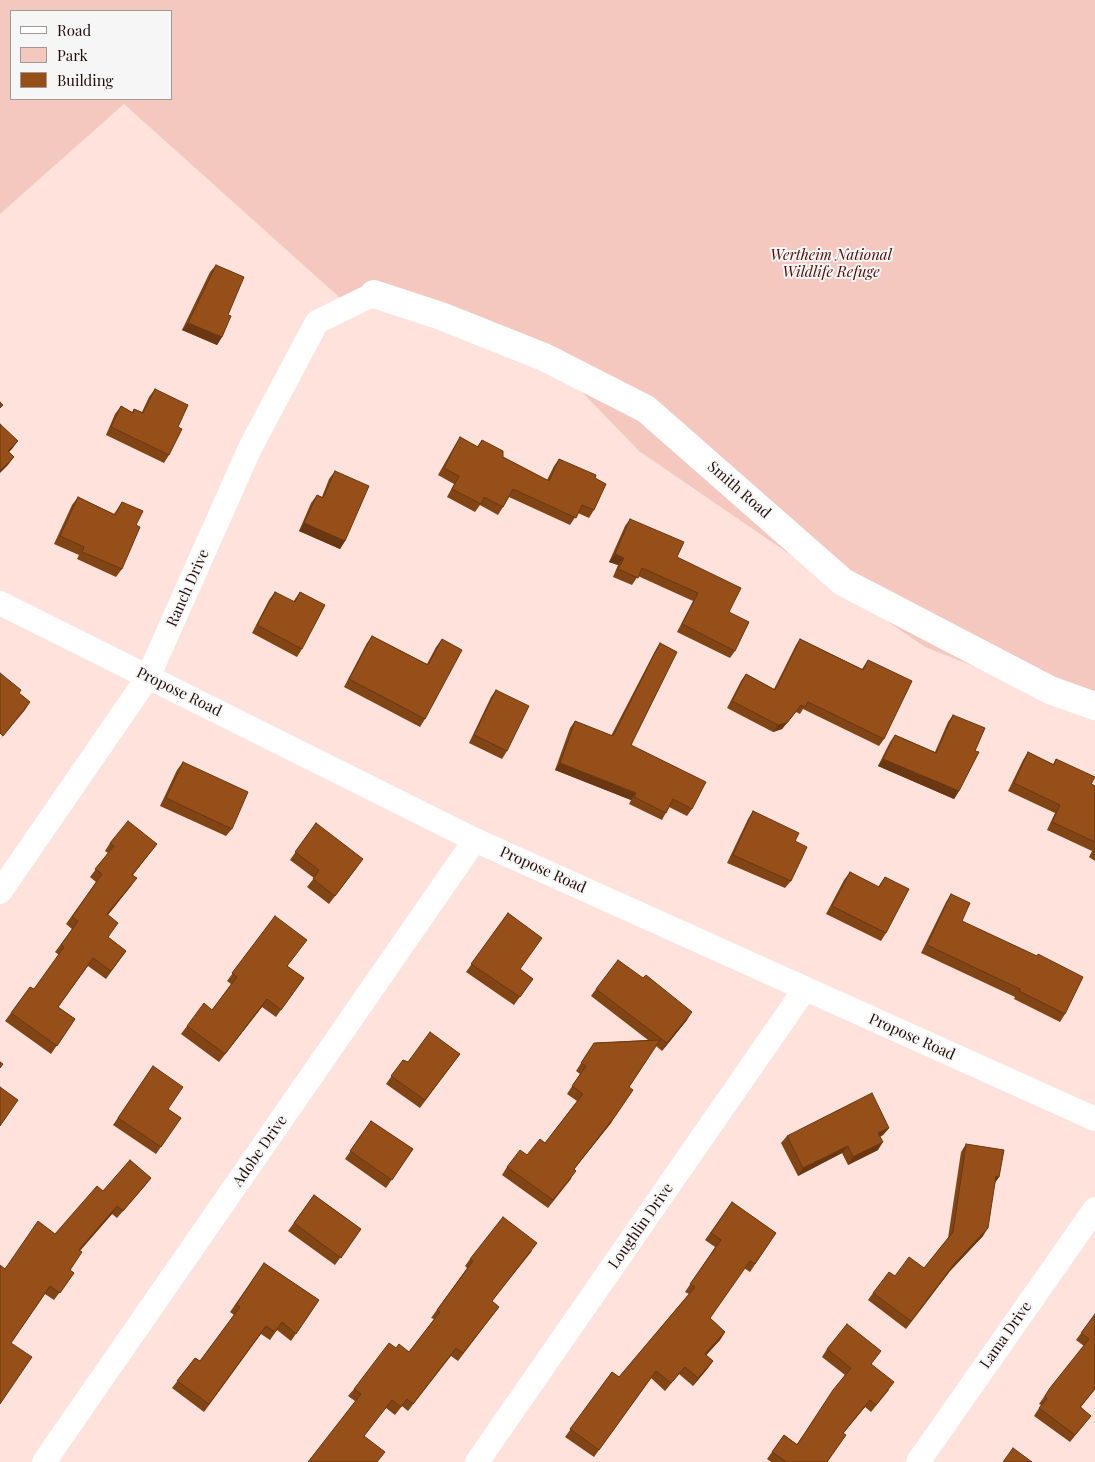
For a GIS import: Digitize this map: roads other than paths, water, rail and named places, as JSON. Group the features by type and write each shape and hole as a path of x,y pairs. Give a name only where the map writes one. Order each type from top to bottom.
{"street":[{"name":"Ranch Drive","path":"0,892 148,677 250,448 317,322 374,294"},
{"name":"Smith Road","path":"374,294 441,316 544,357 646,409 843,582 1050,690 1095,706"},
{"name":"Propose Road","path":"0,603 475,840 664,923 805,989 1095,1118"},
{"name":"Adobe Drive","path":"44,1462 475,840"},
{"name":"Loughlin Drive","path":"477,1462 805,989"},
{"name":"Lama Drive","path":"918,1462 1095,1209"}],"park label":[{"name":"Wertheim National Wildlife Refuge","path":"831,264"}]}
